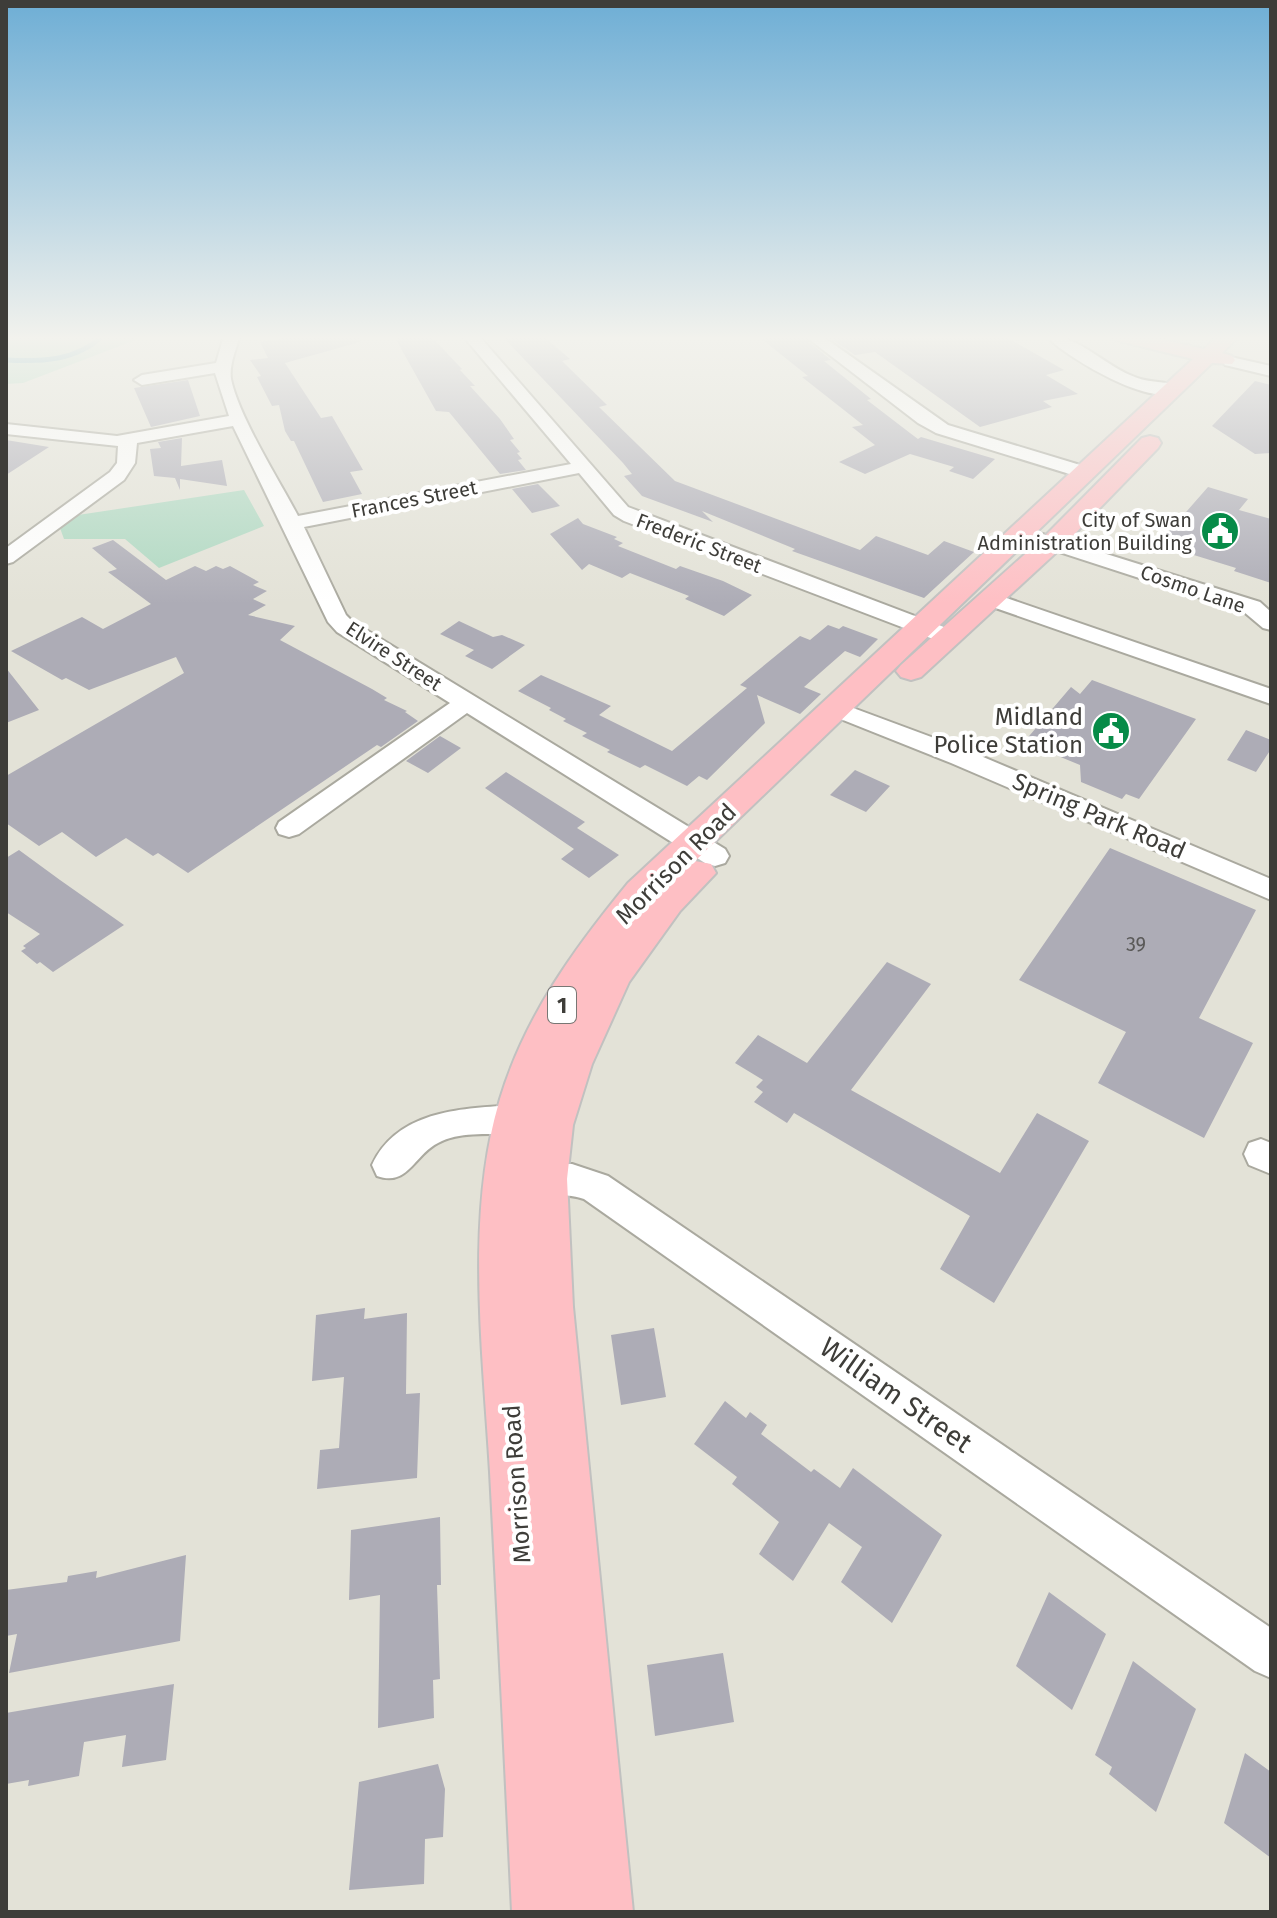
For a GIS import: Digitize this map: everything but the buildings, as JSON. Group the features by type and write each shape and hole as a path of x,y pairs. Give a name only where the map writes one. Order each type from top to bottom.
{"main road":[{"name":"Morrison Road","path":"935,632 992,599 1083,472 1133,426"},
{"name":"Morrison Road","path":"600,1912 549,1307 518,1119 536,1053 584,963 641,892 704,849 1156,426"},
{"name":"Morrison Road","path":"545,1912 506,1310 526,1181 552,1125 571,1064 613,975 704,849"}],"street":[{"path":"6,429 95,441 128,440 208,426"},
{"name":"Elvire Street","path":"242,426 336,617 345,627 704,849"},
{"name":"Frederic Street","path":"548,426 621,511 631,517 935,632"},
{"path":"936,426 1083,472"},
{"path":"6,558 117,476 126,463 128,440"},
{"name":"Frances Street","path":"292,523 583,467"},
{"name":"Cosmo Lane","path":"1036,538 1252,607 1271,623"},
{"path":"992,599 1271,697"},
{"path":"289,828 467,702"},
{"name":"Spring Park Road","path":"849,713 1271,890"},
{"path":"389,1165 424,1133 452,1123 518,1119"},
{"name":"William Street","path":"526,1181 572,1179 596,1187 1271,1655"}],"green space":[{"path":"244,490 264,526 159,568 125,539 64,539 60,528 78,515"}],"place":[{"name":"City of Swan Administration Building","path":"1220,531"},
{"name":"Midland Police Station","path":"1111,731"}]}
